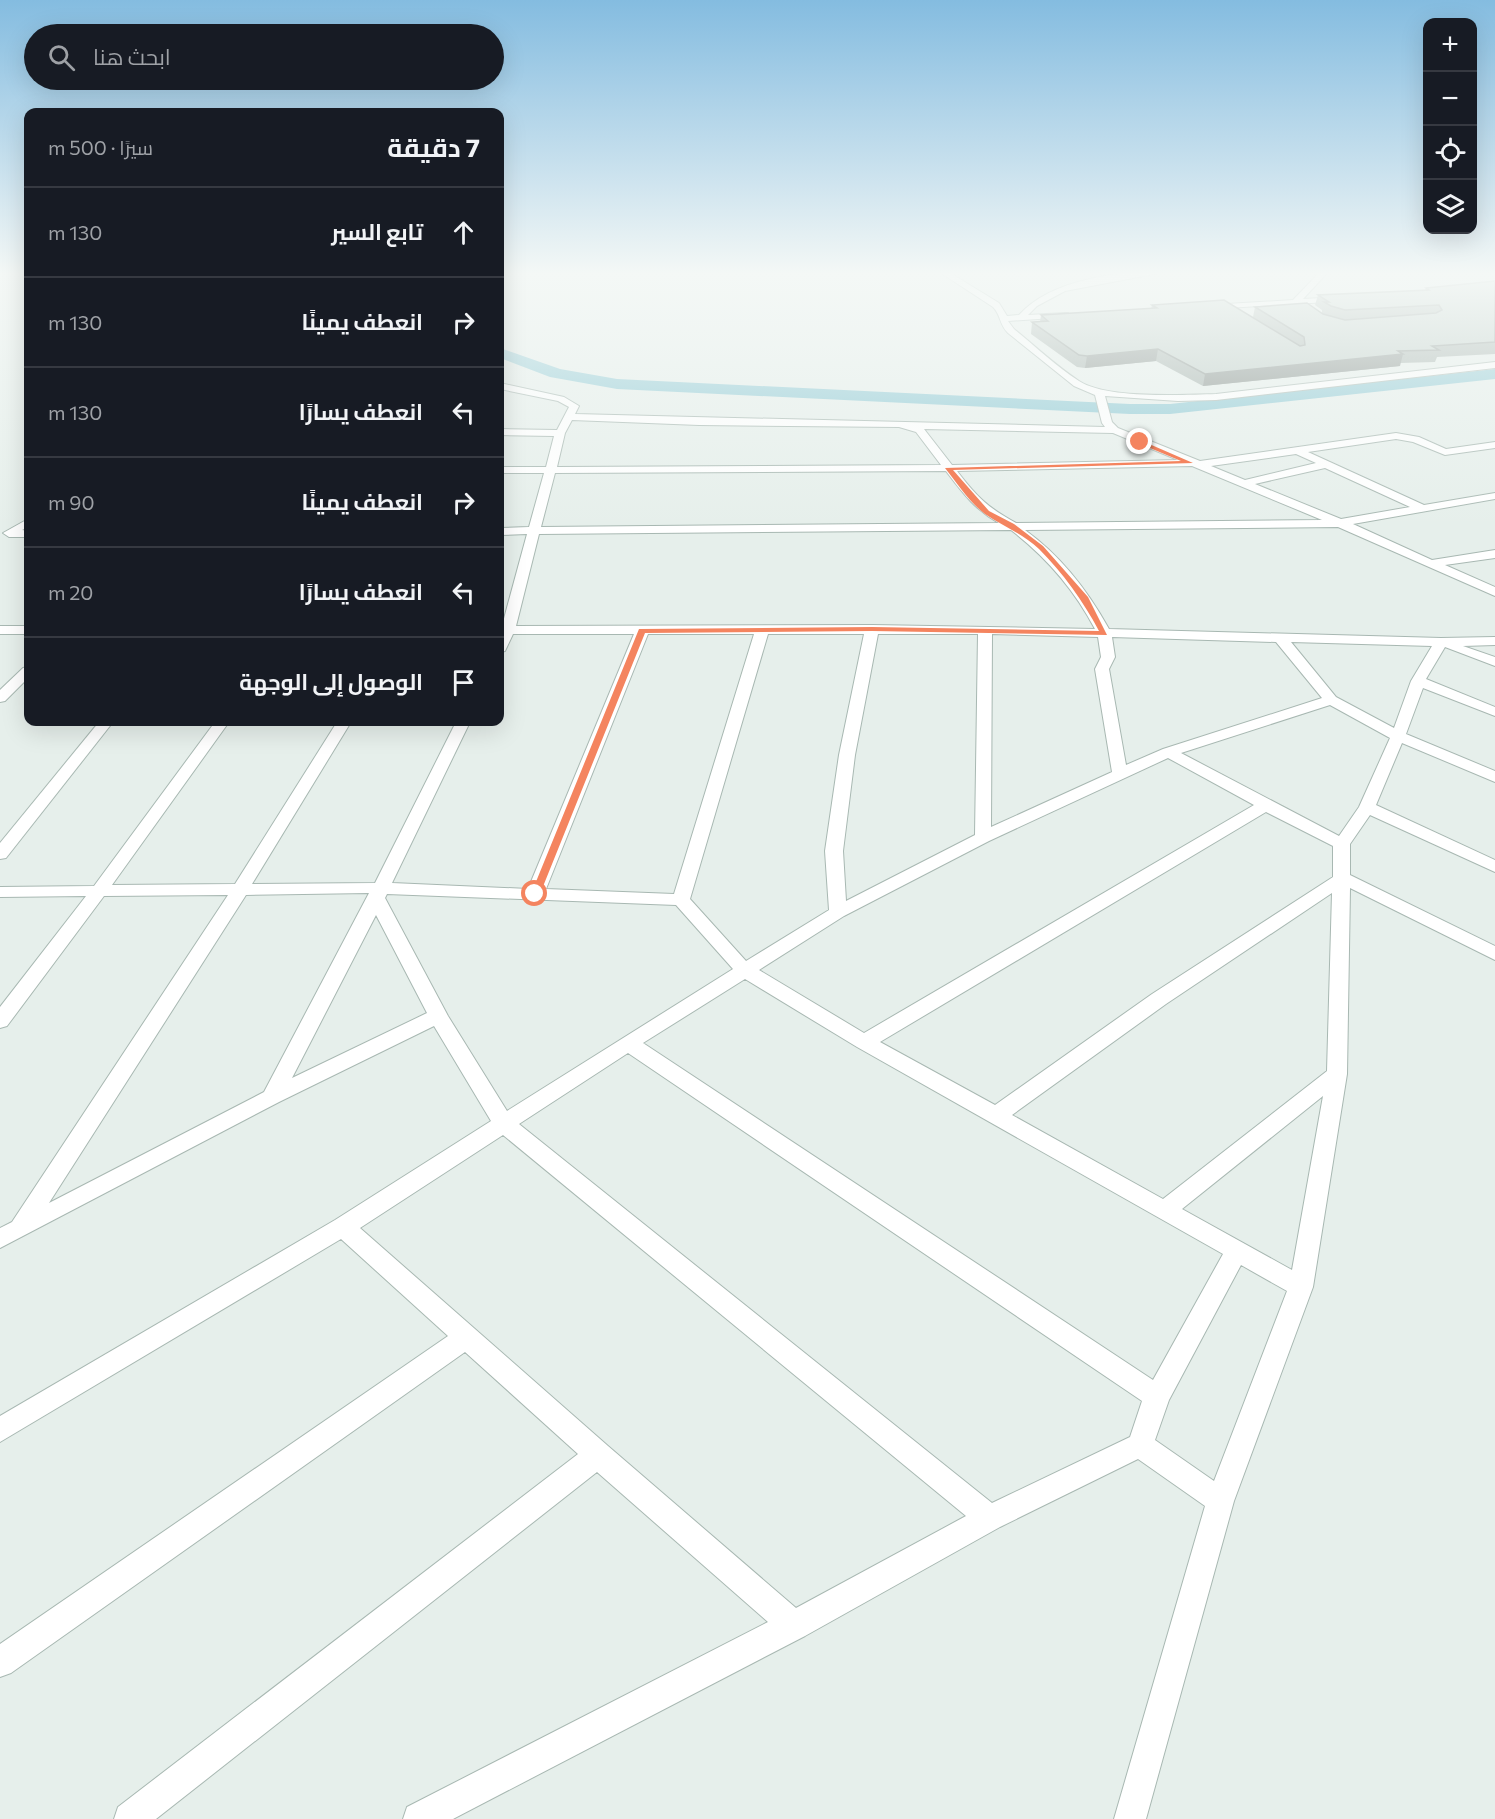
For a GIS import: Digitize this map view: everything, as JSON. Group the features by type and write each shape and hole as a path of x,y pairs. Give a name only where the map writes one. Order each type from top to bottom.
{"street":[{"path":"1042,356 1070,378 1100,394 1158,397 1216,397 1495,365"},
{"path":"504,387 574,406 560,433 504,630 985,630 1441,642 1495,641"},
{"path":"1100,394 1104,417 1114,430 1340,523 1495,592"},
{"path":"568,417 911,426 982,425 1036,430 1114,430"},
{"path":"911,426 920,430 973,499 987,512 1012,525 1041,548 1086,599 1104,633 1108,657 1102,669 1120,773"},
{"path":"504,432 560,433"},
{"path":"504,470 948,468 1193,464 1396,436 1415,439 1445,452 1495,445"},
{"path":"1298,451 1420,508"},
{"path":"1241,484 1328,464"},
{"path":"504,531 1340,523 1495,496"},
{"path":"5,535 24,524"},
{"path":"5,535 24,534"},
{"path":"1434,563 1495,554"},
{"path":"838,912 834,851 847,755 872,629"},
{"path":"0,630 24,630"},
{"path":"681,900 762,630"},
{"path":"982,837 985,630"},
{"path":"535,894 642,631"},
{"path":"1280,638 1331,700 1398,736 1495,777"},
{"path":"1441,642 1495,662"},
{"path":"1130,1819 1220,1501 1301,1287 1337,1074 1342,844 1367,807 1398,736 1418,681 1441,642"},
{"path":"0,698 24,675"},
{"path":"1418,681 1495,712"},
{"path":"0,1430 344,1227 743,969 838,912 982,837 1168,752 1331,700"},
{"path":"0,854 103,726"},
{"path":"0,1021 100,890 219,726"},
{"path":"20,1229 241,888 342,726"},
{"path":"272,1097 378,893 461,726"},
{"path":"1168,752 1342,844"},
{"path":"864,1042 1266,805"},
{"path":"1367,807 1495,867"},
{"path":"1343,878 1495,954"},
{"path":"995,1116 1159,999 1343,878"},
{"path":"0,892 241,888 378,893 535,894 681,900 743,969 864,1042 1301,1287"},
{"path":"378,893 438,1016 504,1124 990,1518"},
{"path":"0,1239 272,1097 438,1016"},
{"path":"628,1043 1157,1397"},
{"path":"1163,1211 1337,1074"},
{"path":"344,1227 598,1455 794,1625"},
{"path":"419,1819 794,1625 990,1518 1140,1445 1157,1397 1236,1252"},
{"path":"0,1662 466,1337"},
{"path":"1140,1445 1220,1501"},
{"path":"130,1819 598,1455"}],"building":[{"path":"1171,356 1384,356 1205,374"}],"waterway":[{"path":"508,356 556,373 617,384 1130,409 1170,409 1495,374"}],"route":[{"path":"535,894 642,631 872,629 1104,633 1086,599 1041,548 1012,525 987,512 973,499 948,468 1190,463 1140,442"}]}
